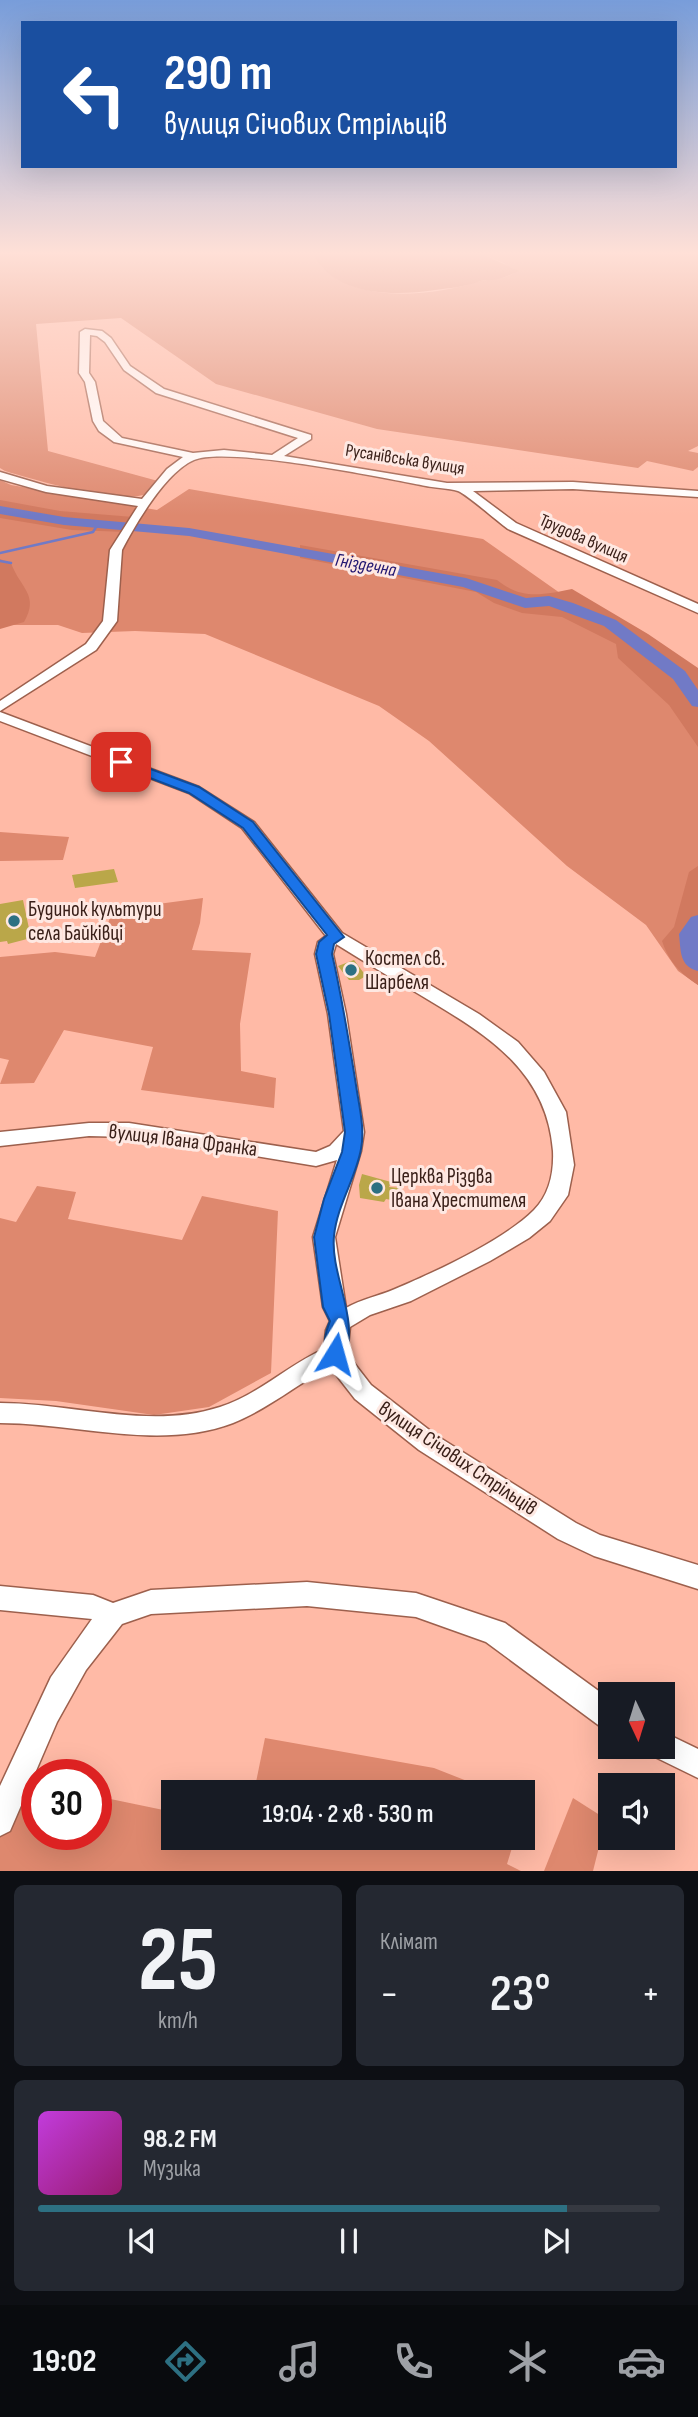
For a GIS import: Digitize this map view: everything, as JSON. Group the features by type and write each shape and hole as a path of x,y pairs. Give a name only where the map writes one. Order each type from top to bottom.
{"street":[{"name":"Русанівська вулиця","path":"85,341 84,373 90,382 98,421 103,429 118,440 192,456 208,453 274,458 466,487 566,485 698,494"},
{"name":"Русанівська вулиця","path":"109,341 127,368 160,391 307,437 274,458"},
{"path":"0,707 91,646 110,621 116,550 136,520 143,503 150,499 167,474 192,456"},
{"path":"0,475 46,489 143,503"},
{"name":"Трудова вулиця","path":"466,487 466,491 493,514 512,526 698,609"},
{"path":"0,716 194,790 248,825 336,937 472,1018 511,1046 548,1093 562,1138 564,1165 557,1195 542,1215 521,1233 403,1295 362,1309 341,1321 337,1330 335,1354 310,1364 253,1403 222,1417 153,1426 0,1413"},
{"path":"336,937 327,942 324,954 337,1014 354,1132 351,1152 324,1237 334,1307 341,1321"},
{"name":"вулиця Івана Франка","path":"0,1139 25,1139 106,1129 170,1136 316,1159 328,1158 343,1149 354,1132"},
{"name":"вулиця Січових Стрільців","path":"335,1354 363,1392 428,1443 567,1531 594,1545 698,1577"},
{"path":"0,1821 37,1736 67,1677 96,1633 113,1615 151,1602 307,1594 416,1605 495,1632 598,1707"},
{"path":"0,1598 93,1607 113,1615"},
{"path":"676,1753 698,1765"}],"shaded area":[{"path":"0,341 38,341 48,451 158,481 148,494 116,496 76,490 0,468"},
{"path":"155,341 698,341 698,446 688,451 698,453 698,467 693,471 647,461 638,468 377,429 216,384"},
{"path":"0,480 11,485 157,510 189,489 483,539 698,690 698,985 678,971 646,925 567,866 429,741 379,706 205,634 135,631 82,633 58,625 4,625 0,622"},
{"path":"0,500 60,511 133,517 127,532 72,530 0,518"},
{"path":"300,545 497,580 515,591 524,593 542,594 572,589 648,634 698,668 698,747 669,705 618,658 616,644 562,617 522,613 494,603 476,592 300,558"},
{"path":"0,559 11,563 27,592 30,605 24,622 0,629"},
{"path":"0,832 69,837 63,860 0,861"},
{"path":"698,866 698,985 676,966 662,941 674,927 689,872"},
{"path":"203,898 200,923 192,950 251,953 240,1024 241,1071 276,1078 274,1108 141,1090 153,1047 64,1030 34,1083 0,1084 9,1060 0,1058 0,957 55,952 95,957 113,910"},
{"path":"37,1186 76,1192 68,1219 182,1240 202,1196 278,1211 271,1373 209,1407 154,1415 56,1401 0,1398 0,1218 16,1222"},
{"path":"265,1738 434,1768 464,1780 256,1780"},
{"path":"21,1788 21,1850 112,1850 112,1799 161,1810 161,1850 511,1850 507,1864 521,1871 0,1871 0,1798"},
{"path":"573,1798 598,1814 598,1850 593,1871 544,1871"}],"building":[{"path":"114,869 118,882 75,888 72,875"},
{"name":"Будинок культури села Байківці","path":"23,900 31,938 8,944 7,941 0,942 0,904"},
{"name":"Костел св. Шарбеля","path":"354,960 366,976 359,980 349,980 338,966"},
{"name":"Церква Різдва Івана Хрестителя","path":"362,1174 391,1182 389,1187 400,1188 397,1201 360,1198"}],"waterway":[{"name":"Гніздечна","path":"0,510 64,521 189,532 466,583 525,603 549,601 610,623 679,675 698,702"},
{"path":"0,553 93,532 98,524"},
{"path":"0,561 11,563"},
{"name":"Гніздечна","path":"698,921 689,934 693,961 698,964"}],"place":[{"name":"Будинок культури села Байківці","path":"14,921"},
{"name":"Костел св. Шарбеля","path":"351,970"},
{"name":"Церква Різдва Івана Хрестителя","path":"377,1188"}],"route":[{"path":"121,762 194,790 248,825 336,937 327,942 324,954 337,1014 354,1132 351,1152 324,1237 334,1307 341,1321 337,1330 335,1354"}]}
